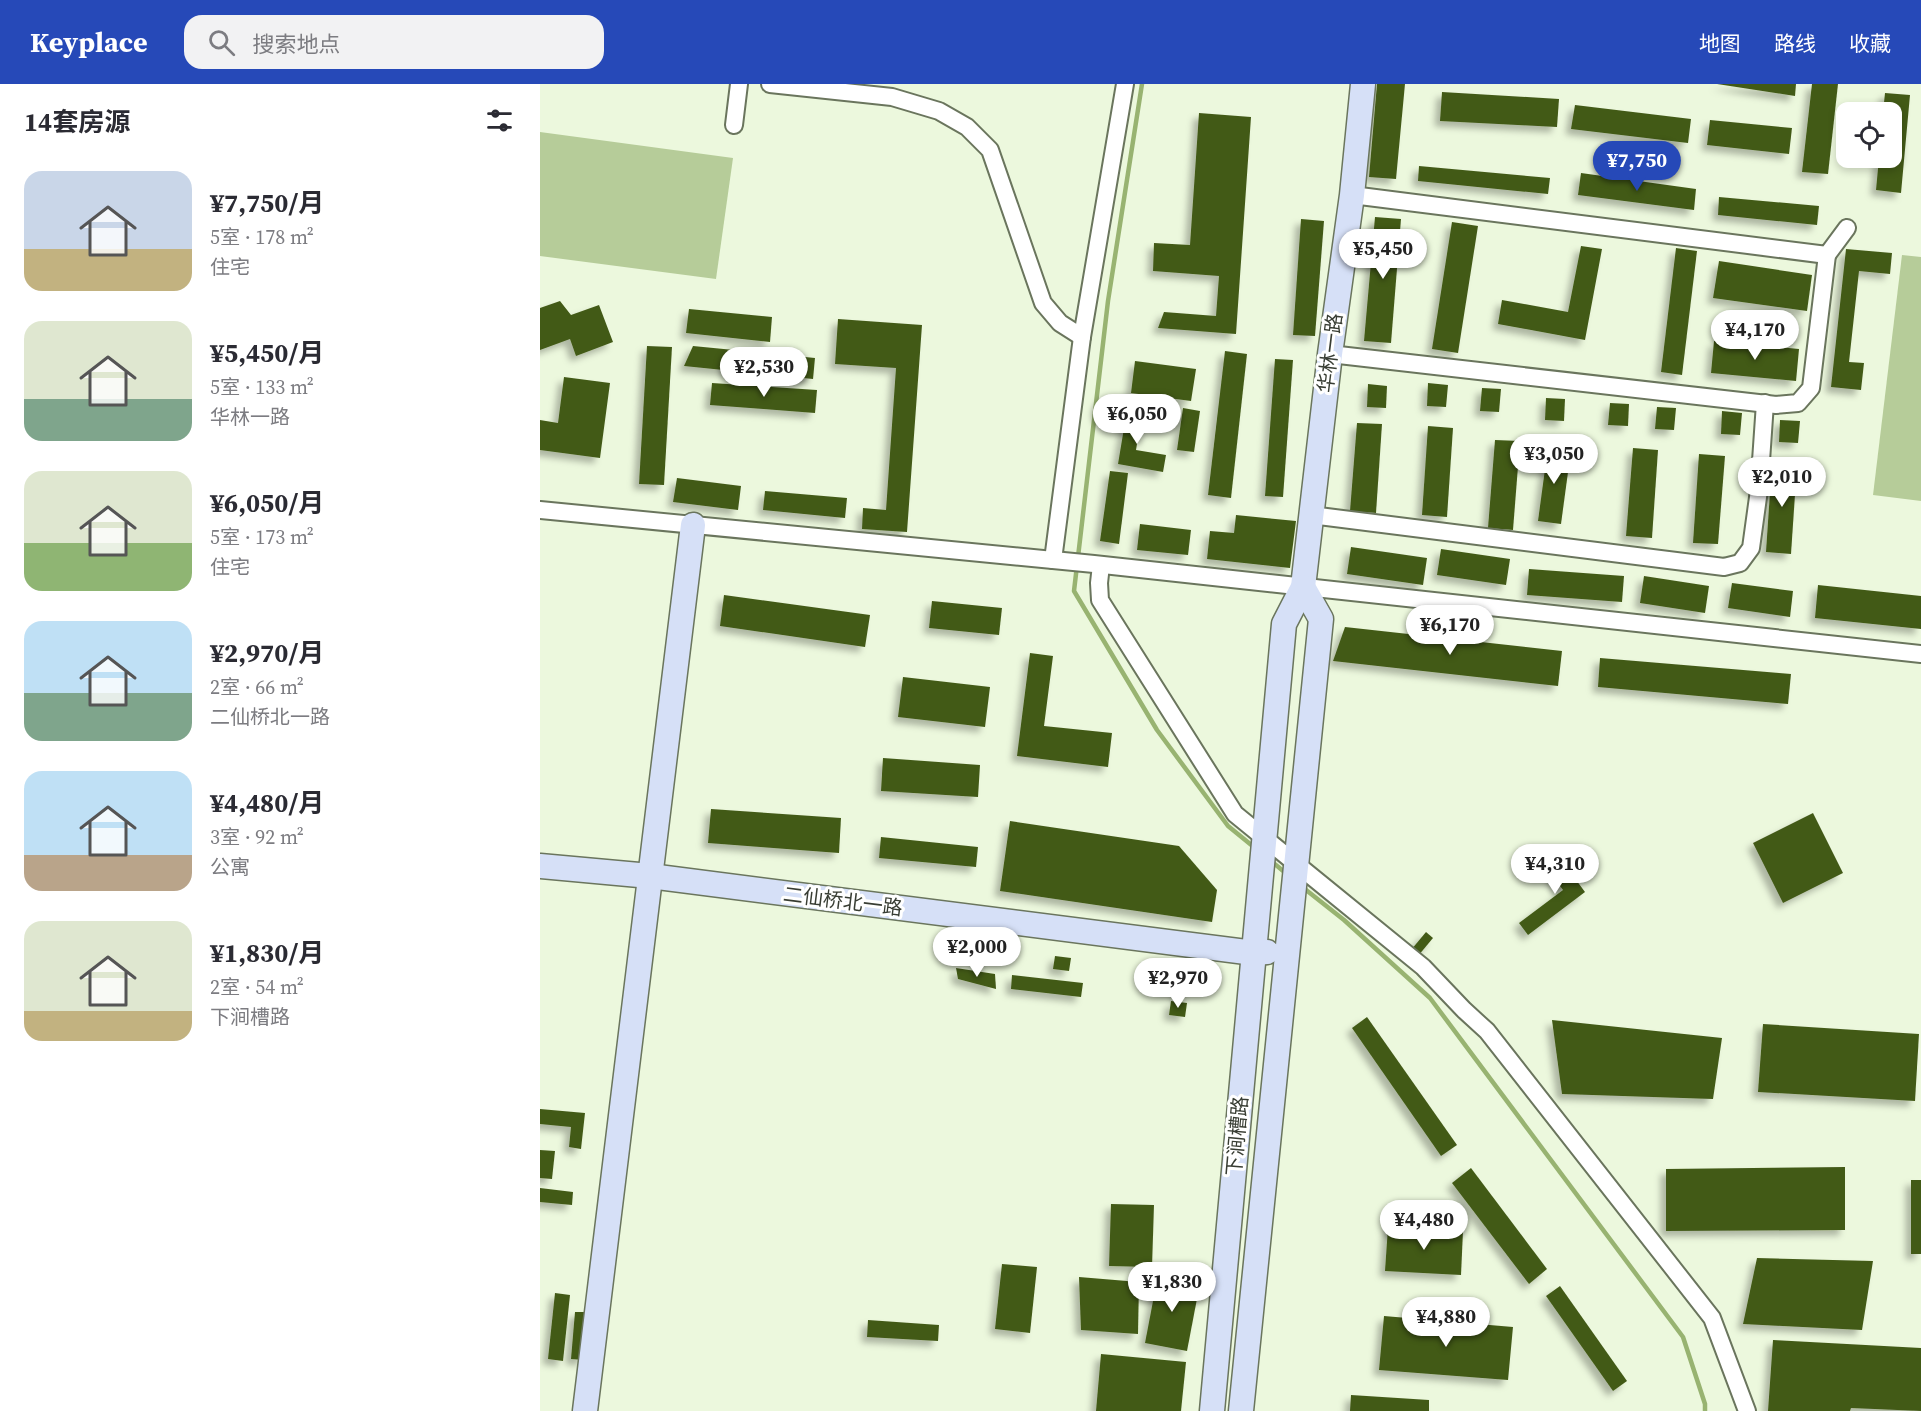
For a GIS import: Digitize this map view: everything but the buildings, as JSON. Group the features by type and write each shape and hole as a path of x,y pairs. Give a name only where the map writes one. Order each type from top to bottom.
{"street":[{"path":"734,125 739,84"},
{"path":"770,84 892,97 939,111 967,127 990,150 1043,303 1060,323 1082,337"},
{"path":"1057,561 1082,337 1125,84"},
{"name":"华林一路","path":"1303,587 1330,354 1352,195 1363,84"},
{"path":"1352,195 1827,255"},
{"path":"1330,354 1765,403 1798,403 1811,388 1827,255 1847,228"},
{"path":"1311,515 1724,567 1740,563 1751,548 1759,490 1765,403"},
{"path":"540,510 1098,564 1921,654"},
{"path":"585,1411 693,525"},
{"path":"1098,564 1100,600 1235,814 1263,849 1295,875 1423,967 1487,1031 1712,1318 1747,1411"},
{"name":"下涧槽路","path":"1212,1411 1284,624 1303,587"},
{"name":"下涧槽路","path":"1241,1411 1321,619 1303,587"},
{"name":"二仙桥北一路","path":"540,866 650,876 1254,953 1288,950"}],"green space":[{"path":"540,132 733,158 716,279 540,256"},
{"path":"1902,255 1921,257 1921,501 1873,495"}],"waterway":[{"path":"1142,84 1108,301 1074,591 1157,730 1228,826 1255,848"},
{"path":"1271,861 1288,875"},
{"path":"1301,886 1344,920 1430,998 1683,1337 1705,1404 1705,1411"}]}
